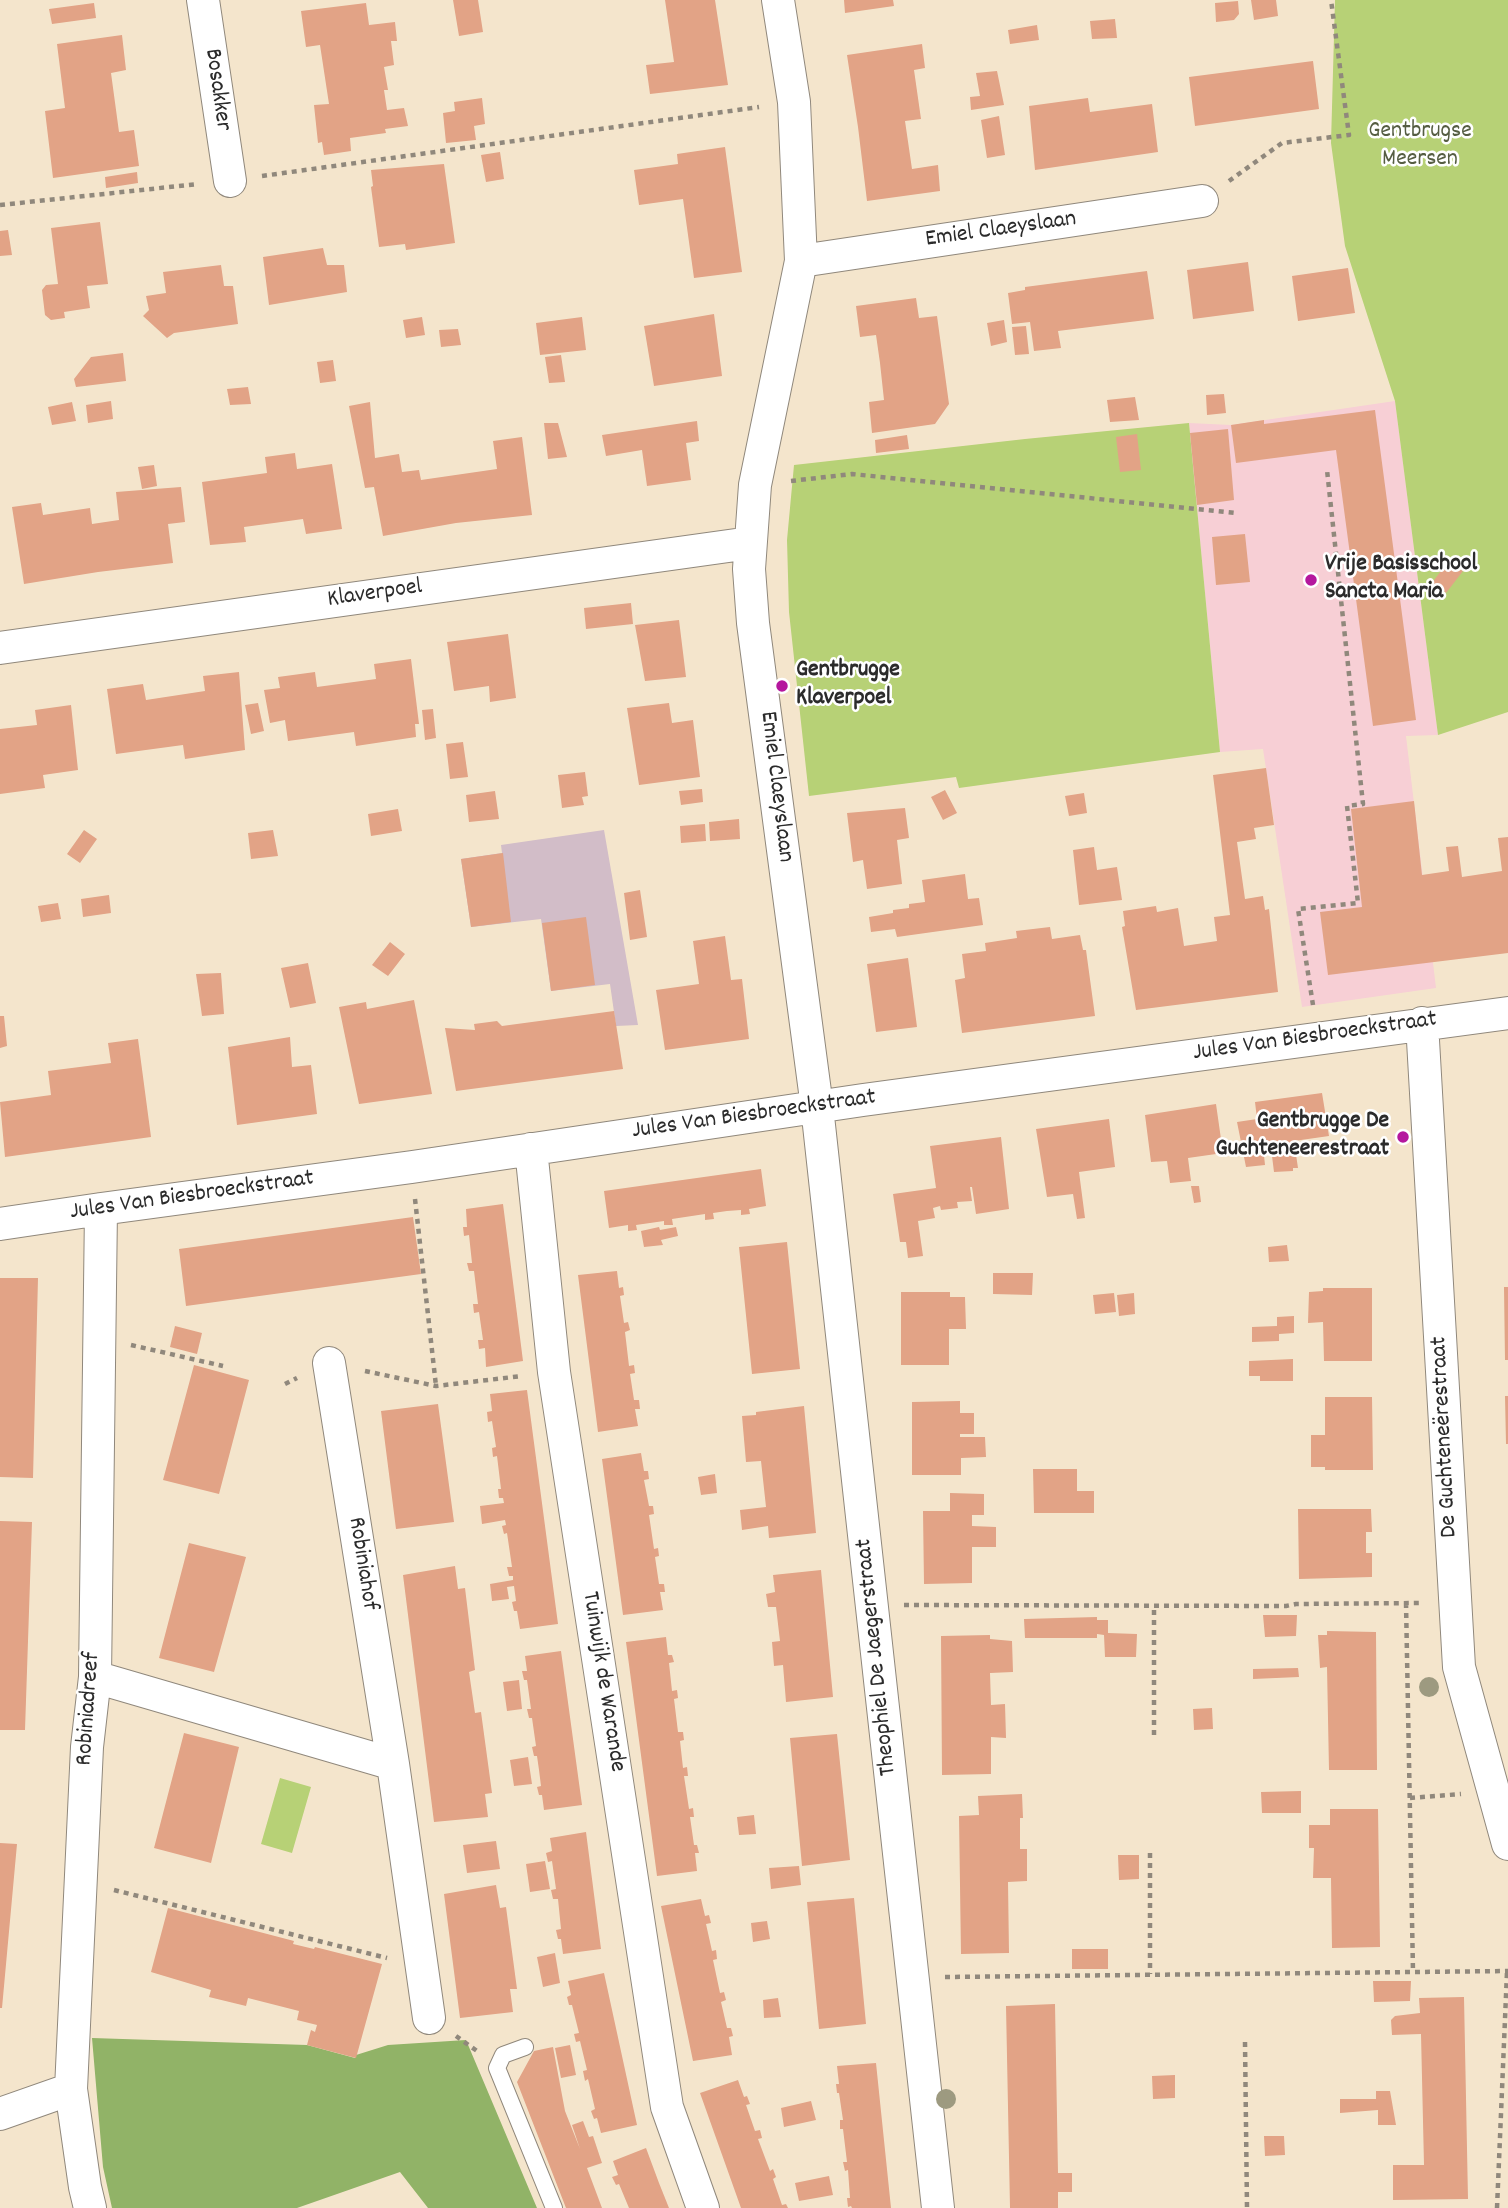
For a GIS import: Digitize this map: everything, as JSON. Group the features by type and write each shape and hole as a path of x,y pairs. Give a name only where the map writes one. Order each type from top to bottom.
{"street":[{"name":"Bosakker","path":"203,0 230,181"},
{"name":"Emiel Claeyslaan","path":"778,0 794,102 801,261 755,485 750,569 753,623 817,1107"},
{"name":"Emiel Claeyslaan","path":"801,261 1202,201"},
{"name":"Klaverpoel","path":"0,648 750,542"},
{"name":"Jules Van Biesbroeckstraat","path":"0,1224 1316,1037 1508,1013"},
{"name":"De Guchteneërestraat","path":"1422,1023 1459,1667 1508,1844"},
{"name":"Theophiel De Jaegerstraat","path":"817,1107 938,2208"},
{"name":"Tuinwijk de Warande","path":"531,1149 554,1372 667,2108 703,2208"},
{"name":"Robiniadreef","path":"90,2208 71,2089 87,1747 95,1677 101,1209"},
{"name":"Robiniahof","path":"329,1363 393,1764 429,2018"},
{"path":"95,1677 393,1764"},
{"path":"0,2114 71,2089"}],"lane":[{"path":"525,2047 503,2054 497,2068 554,2208"}],"path":[{"path":"1202,201 1282,144 1349,135 1331,0"},
{"path":"0,205 230,181 794,102"},
{"path":"1316,1037 1298,909 1358,904 1347,806 1363,804 1327,470"},
{"path":"755,485 852,474 1236,513"},
{"path":"412,1167 436,1386"},
{"path":"99,1338 223,1366"},
{"path":"285,1384 329,1363 436,1386 554,1372"},
{"path":"872,1605 1286,1606 1455,1602"},
{"path":"1406,1603 1413,1972"},
{"path":"1154,1606 1154,1735"},
{"path":"1150,1853 1150,1974"},
{"path":"80,1882 384,1958 420,1954"},
{"path":"913,1977 1507,1972 1497,2208"},
{"path":"429,2018 498,2066"},
{"path":"1245,2042 1247,2208"}],"shaded area":[{"name":"Vrije Basisschool Sancta Maria","path":"1395,401 1438,735 1406,736 1436,988 1302,1007 1263,749 1220,752 1189,423 1231,425"},
{"path":"604,830 638,1025 616,1026 610,984 551,991 541,919 471,927 461,859 502,853 501,845"}],"green space":[{"name":"Gentbrugse Meersen","path":"1335,0 1508,0 1508,712 1438,735 1395,401 1345,246 1331,143"},
{"path":"1189,423 1220,752 959,788 956,777 809,796 789,612 787,540 794,465"},
{"path":"280,1778 311,1787 292,1853 261,1844"},
{"path":"92,2038 307,2045 355,2058 356,2055 388,2045 466,2040 537,2208 428,2208 400,2172 297,2208 112,2208 103,2167"}],"building":[{"path":"453,0 478,0 483,32 459,36"},
{"path":"665,0 715,0 728,85 650,94 646,65 674,62"},
{"path":"844,0 893,0 894,6 845,13"},
{"path":"1251,0 1276,0 1278,16 1254,20"},
{"path":"1238,1 1239,14 1234,20 1216,22 1215,3"},
{"path":"94,3 96,18 52,24 49,9"},
{"path":"366,3 369,25 395,22 397,41 391,41 394,65 384,67 388,90 384,90 387,110 404,108 408,126 385,129 386,133 350,138 351,151 324,155 322,142 318,143 314,105 329,104 320,45 306,47 301,11"},
{"path":"1115,19 1117,38 1092,39 1090,21"},
{"path":"1037,25 1039,40 1010,44 1008,30"},
{"path":"122,35 126,70 111,73 119,132 134,130 139,166 53,178 45,111 65,108 57,44"},
{"path":"922,44 925,68 914,70 921,119 905,121 912,169 938,165 940,191 867,201 847,55"},
{"path":"1313,61 1319,109 1195,126 1189,77"},
{"path":"997,71 1004,105 971,110 970,97 980,96 976,73"},
{"path":"482,98 485,124 474,126 476,140 446,143 443,113 455,111 454,102"},
{"path":"1088,98 1090,112 1152,104 1158,152 1035,170 1029,106"},
{"path":"999,116 1005,155 987,158 981,120"},
{"path":"725,147 742,272 694,278 683,199 639,205 634,170 678,164 677,154"},
{"path":"500,152 504,179 486,182 481,155"},
{"path":"444,164 455,243 406,250 405,244 379,247 371,170"},
{"path":"137,172 138,183 106,188 105,177"},
{"path":"100,222 108,284 87,286 90,308 64,312 65,318 51,320 45,315 42,290 46,285 58,284 51,228"},
{"path":"8,230 12,255 0,256 0,231"},
{"path":"323,248 327,265 344,265 347,292 269,305 263,257"},
{"path":"1248,262 1254,311 1193,319 1187,270"},
{"path":"221,265 224,286 233,286 238,324 174,333 167,338 143,316 149,310 146,296 166,293 163,272"},
{"path":"1348,268 1355,313 1298,321 1292,276"},
{"path":"1147,271 1154,319 1058,331 1061,348 1034,351 1030,322 1012,324 1008,293 1025,290 1025,287"},
{"path":"916,298 919,318 937,316 949,404 935,424 872,433 869,402 884,400 880,363 876,335 860,337 856,306"},
{"path":"714,314 722,376 654,386 644,326"},
{"path":"422,317 425,335 406,338 403,320"},
{"path":"582,317 586,350 540,355 536,323"},
{"path":"1004,320 1007,342 991,346 987,323"},
{"path":"1026,326 1029,354 1015,355 1012,327"},
{"path":"458,329 461,345 441,347 439,330"},
{"path":"123,353 126,381 76,387 74,379 91,357"},
{"path":"561,355 565,382 549,383 545,357"},
{"path":"333,360 336,381 320,383 317,362"},
{"path":"248,387 251,404 230,405 227,389"},
{"path":"1224,394 1226,413 1207,415 1206,395"},
{"path":"1135,397 1139,420 1110,422 1107,400"},
{"path":"111,401 113,419 88,423 86,405"},
{"path":"72,402 76,421 52,425 48,407"},
{"path":"370,402 375,458 399,454 402,472 419,470 421,480 497,469 493,441 522,437 532,515 456,523 383,536 374,487 365,488 349,406"},
{"path":"1375,410 1416,720 1373,726 1336,450 1236,463 1231,425 1264,420 1264,424"},
{"path":"697,421 699,441 686,443 691,480 647,486 642,450 606,456 602,435"},
{"path":"544,423 558,423 567,457 548,459"},
{"path":"1228,429 1234,500 1197,505 1190,433"},
{"path":"1137,434 1141,470 1120,472 1116,437"},
{"path":"907,435 909,449 876,453 875,440"},
{"path":"295,453 297,469 332,464 342,529 306,534 303,519 244,527 246,542 210,545 202,482 267,473 265,457"},
{"path":"154,465 157,486 142,489 138,467"},
{"path":"181,487 185,522 168,524 173,563 24,584 12,507 41,503 43,515 90,508 92,524 119,520 116,492"},
{"path":"1245,534 1250,582 1216,585 1212,537"},
{"path":"1449,560 1463,571 1446,593 1432,583"},
{"path":"631,603 633,624 586,629 584,608"},
{"path":"679,620 686,677 645,681 635,625"},
{"path":"508,634 516,698 490,702 489,686 454,691 447,642"},
{"path":"411,659 419,724 415,724 416,737 356,746 354,732 288,741 285,720 270,723 264,690 280,688 278,677 315,672 317,687 376,679 374,664"},
{"path":"239,672 245,750 185,759 183,745 116,754 107,689 143,684 146,700 205,691 203,676"},
{"path":"258,703 264,731 251,734 245,705"},
{"path":"669,703 672,723 693,720 700,777 639,785 627,708"},
{"path":"71,705 78,770 43,775 45,788 0,794 0,729 37,725 35,710"},
{"path":"433,709 436,738 425,740 422,710"},
{"path":"463,742 468,777 450,779 446,744"},
{"path":"1266,768 1274,825 1254,828 1256,839 1237,842 1245,899 1263,896 1265,910 1269,909 1278,992 1136,1010 1122,927 1125,926 1123,911 1156,906 1157,912 1178,908 1184,946 1217,941 1214,917 1230,915 1213,775"},
{"path":"585,772 588,796 582,797 584,805 562,808 558,775"},
{"path":"702,789 703,802 681,805 679,791"},
{"path":"945,790 957,813 943,820 931,797"},
{"path":"495,791 499,819 469,822 466,795"},
{"path":"1084,793 1087,813 1069,816 1065,796"},
{"path":"1414,801 1422,875 1449,871 1446,847 1458,846 1462,877 1502,871 1498,838 1508,837 1508,953 1328,975 1320,912 1362,907 1351,809"},
{"path":"905,808 909,838 897,840 902,884 867,889 863,860 853,862 847,813"},
{"path":"398,809 402,831 371,836 368,814"},
{"path":"739,819 740,839 710,841 709,822"},
{"path":"705,824 706,841 681,843 680,826"},
{"path":"84,830 97,839 80,863 67,854"},
{"path":"273,830 278,856 251,859 248,833"},
{"path":"1094,847 1097,870 1117,867 1122,900 1079,905 1073,850"},
{"path":"503,853 511,922 471,927 461,859"},
{"path":"965,874 968,899 979,898 983,925 897,937 895,929 871,932 869,917 893,913 893,910 909,908 909,904 925,902 922,880"},
{"path":"640,890 647,937 630,940 624,893"},
{"path":"109,895 111,913 83,917 81,899"},
{"path":"58,903 61,919 41,922 38,906"},
{"path":"586,917 595,985 551,991 542,923"},
{"path":"1050,927 1052,939 1080,935 1083,950 1086,950 1095,1016 962,1033 955,980 965,978 962,954 986,951 985,943 1017,938 1016,931"},
{"path":"725,936 731,980 742,979 749,1039 665,1050 656,990 699,984 693,941"},
{"path":"390,942 405,954 388,976 372,965"},
{"path":"908,958 917,1027 876,1032 867,964"},
{"path":"308,963 316,1003 290,1008 281,968"},
{"path":"221,973 224,1014 202,1016 196,974"},
{"path":"414,1000 432,1094 359,1104 339,1007 366,1002 367,1009"},
{"path":"614,1011 623,1069 456,1091 445,1028 475,1030 474,1024 497,1021 502,1026"},
{"path":"0,1016 4,1016 7,1046 0,1048"},
{"path":"290,1037 292,1067 311,1065 317,1114 237,1125 228,1047"},
{"path":"138,1039 151,1137 5,1157 0,1102 51,1095 48,1071 111,1063 108,1043"},
{"path":"1322,1093 1329,1136 1294,1141 1298,1168 1293,1168 1293,1171 1274,1172 1272,1156 1275,1156 1275,1145 1263,1146 1265,1165 1246,1167 1237,1122 1257,1119 1255,1102"},
{"path":"1216,1104 1223,1153 1188,1158 1191,1181 1170,1183 1167,1161 1151,1162 1145,1115"},
{"path":"1109,1119 1115,1167 1079,1172 1085,1218 1077,1219 1073,1194 1047,1197 1036,1129"},
{"path":"1001,1137 1009,1209 976,1214 970,1187 972,1201 957,1202 958,1208 933,1208 935,1218 918,1221 923,1256 908,1258 906,1242 900,1242 893,1194 936,1188 930,1146"},
{"path":"761,1169 766,1206 749,1209 750,1214 741,1215 741,1210 727,1211 713,1213 714,1219 705,1220 705,1214 672,1219 673,1225 664,1225 664,1221 636,1225 637,1230 628,1231 628,1225 609,1228 604,1191"},
{"path":"1191,1186 1199,1186 1201,1202 1194,1203"},
{"path":"503,1204 523,1361 486,1367 485,1348 479,1349 478,1340 483,1340 479,1312 474,1313 473,1304 478,1304 474,1271 469,1271 467,1263 472,1263 469,1235 464,1236 463,1227 467,1227 466,1209"},
{"path":"413,1217 421,1274 186,1306 179,1249"},
{"path":"659,1227 660,1230 676,1227 678,1236 661,1240 663,1245 644,1247 641,1231"},
{"path":"787,1242 800,1369 752,1374 739,1247"},
{"path":"1287,1245 1289,1261 1269,1262 1268,1247"},
{"path":"617,1271 619,1288 623,1287 624,1295 620,1296 624,1323 628,1322 630,1330 625,1332 629,1366 634,1365 635,1373 630,1374 634,1400 639,1400 640,1409 635,1409 638,1426 598,1432 578,1275"},
{"path":"993,1273 1033,1273 1032,1295 993,1294"},
{"path":"0,1278 38,1278 33,1478 0,1477"},
{"path":"1504,1287 1508,1287 1508,1360 1505,1360"},
{"path":"1323,1288 1372,1288 1372,1361 1324,1361 1323,1322 1308,1323 1309,1292 1323,1291"},
{"path":"901,1292 950,1292 950,1297 965,1297 966,1329 949,1329 949,1365 901,1365"},
{"path":"1114,1293 1116,1312 1095,1314 1093,1295"},
{"path":"1134,1293 1135,1314 1119,1316 1117,1295"},
{"path":"1294,1316 1294,1333 1279,1334 1279,1341 1252,1342 1252,1327 1277,1326 1277,1317"},
{"path":"175,1326 202,1333 197,1354 170,1347"},
{"path":"1293,1359 1293,1381 1260,1381 1260,1376 1249,1376 1249,1361"},
{"path":"194,1365 249,1380 219,1494 163,1480"},
{"path":"527,1390 558,1624 520,1629 517,1611 514,1611 512,1602 516,1601 514,1586 507,1587 509,1599 492,1601 490,1584 513,1580 507,1567 512,1567 507,1533 504,1534 502,1526 506,1525 505,1520 482,1524 480,1506 504,1503 503,1498 499,1498 498,1489 501,1489 497,1456 493,1457 492,1448 496,1447 492,1421 488,1422 487,1412 492,1411 490,1394"},
{"path":"1505,1396 1508,1396 1508,1444 1506,1444"},
{"path":"1325,1397 1372,1397 1373,1470 1325,1470 1325,1467 1311,1467 1311,1435 1325,1435"},
{"path":"960,1401 960,1413 974,1413 974,1434 960,1434 960,1437 985,1437 986,1457 961,1458 961,1475 912,1475 912,1402"},
{"path":"438,1404 454,1522 396,1529 381,1411"},
{"path":"804,1406 816,1533 769,1538 768,1526 742,1530 740,1510 766,1507 761,1461 746,1462 742,1416"},
{"path":"641,1453 644,1471 648,1471 649,1479 644,1480 649,1506 653,1506 654,1514 649,1515 654,1549 658,1548 659,1556 655,1557 659,1584 664,1584 665,1592 660,1592 663,1610 623,1615 602,1459"},
{"path":"1033,1469 1077,1469 1077,1491 1094,1491 1094,1513 1034,1513"},
{"path":"715,1474 717,1493 701,1495 698,1477"},
{"path":"950,1493 984,1494 984,1515 972,1515 972,1526 996,1527 996,1547 972,1547 972,1583 924,1584 923,1511 950,1511"},
{"path":"1298,1509 1371,1509 1372,1532 1366,1532 1366,1553 1372,1553 1372,1577 1299,1579"},
{"path":"0,1521 32,1522 25,1730 0,1730"},
{"path":"189,1543 246,1557 214,1672 159,1658"},
{"path":"455,1566 458,1589 465,1588 475,1670 469,1672 475,1713 481,1712 492,1793 485,1794 488,1817 434,1822 403,1575"},
{"path":"821,1570 833,1697 786,1702 783,1665 774,1666 772,1642 780,1641 776,1607 768,1607 766,1594 775,1592 773,1575"},
{"path":"1263,1615 1297,1615 1296,1636 1265,1637"},
{"path":"1097,1617 1097,1620 1108,1620 1108,1633 1137,1634 1136,1657 1105,1657 1104,1635 1097,1634 1097,1638 1025,1638 1024,1619"},
{"path":"1327,1631 1376,1632 1377,1770 1329,1770 1327,1667 1320,1668 1318,1635 1327,1635"},
{"path":"990,1635 990,1639 1012,1641 1013,1672 990,1673 991,1705 1005,1704 1006,1738 991,1737 991,1774 942,1775 941,1636"},
{"path":"666,1637 668,1655 672,1655 674,1662 669,1663 672,1691 677,1690 678,1698 674,1699 678,1732 683,1732 684,1740 680,1741 683,1768 687,1767 688,1776 684,1776 689,1809 693,1808 694,1817 690,1817 694,1845 697,1845 699,1853 695,1853 697,1871 657,1876 626,1642"},
{"path":"561,1651 582,1805 544,1810 542,1795 539,1795 537,1787 541,1786 537,1756 534,1756 532,1747 536,1746 532,1718 529,1718 527,1709 531,1709 527,1680 524,1680 522,1671 527,1671 525,1656"},
{"path":"1298,1668 1299,1677 1253,1679 1253,1669"},
{"path":"519,1680 522,1709 507,1711 503,1682"},
{"path":"1212,1708 1213,1729 1194,1730 1193,1709"},
{"path":"184,1733 239,1747 211,1863 154,1848"},
{"path":"837,1734 850,1860 802,1866 790,1738"},
{"path":"528,1757 532,1784 514,1786 510,1760"},
{"path":"1301,1791 1301,1813 1262,1813 1261,1792"},
{"path":"1022,1794 1020,1849 1027,1849 1027,1881 1008,1882 1009,1953 961,1954 959,1816 979,1815 978,1796"},
{"path":"1330,1809 1378,1809 1380,1947 1332,1948 1331,1878 1313,1878 1314,1848 1309,1848 1309,1825 1330,1825"},
{"path":"754,1815 756,1834 739,1835 737,1817"},
{"path":"586,1832 601,1949 563,1954 561,1939 558,1939 556,1930 561,1929 558,1899 553,1899 551,1890 556,1889 552,1861 548,1862 546,1853 552,1851 550,1838"},
{"path":"496,1841 500,1869 467,1873 463,1845"},
{"path":"0,1843 17,1844 2,2008 0,2008"},
{"path":"1118,1855 1139,1855 1139,1879 1119,1880"},
{"path":"545,1861 550,1889 530,1892 526,1864"},
{"path":"799,1866 801,1885 771,1889 769,1868"},
{"path":"496,1885 500,1908 506,1907 517,1989 510,1989 513,2012 460,2018 444,1894"},
{"path":"854,1898 866,2024 819,2029 807,1902"},
{"path":"701,1899 705,1916 709,1915 711,1923 706,1924 712,1951 716,1950 717,1959 713,1960 720,1993 724,1992 726,2000 721,2002 727,2028 731,2028 733,2036 729,2037 732,2055 693,2061 661,1906"},
{"path":"168,1908 294,1941 293,1944 382,1964 356,2058 307,2045 311,2030 315,2032 317,2025 297,2020 299,2011 248,1998 246,2006 209,1997 211,1990 151,1972"},
{"path":"767,1921 770,1939 753,1942 751,1923"},
{"path":"1072,1949 1108,1949 1108,1969 1072,1969"},
{"path":"555,1953 560,1983 543,1987 537,1957"},
{"path":"604,1973 637,2125 601,2133 597,2118 594,2119 591,2111 595,2109 588,2079 585,2081 583,2071 587,2070 580,2041 576,2042 574,2034 579,2033 572,2005 569,2005 567,1997 571,1995 568,1981"},
{"path":"1373,1981 1411,1981 1410,2001 1374,2002"},
{"path":"1464,1997 1468,2199 1393,2200 1393,2165 1424,2165 1421,2034 1392,2035 1391,2020 1395,2016 1420,2013 1419,1998"},
{"path":"778,1998 781,2017 764,2018 763,2000"},
{"path":"1055,2004 1058,2173 1072,2173 1072,2192 1058,2192 1058,2208 1010,2208 1006,2006"},
{"path":"570,2045 576,2075 561,2078 555,2048"},
{"path":"553,2047 565,2111 580,2149 572,2125 583,2121 589,2137 593,2136 602,2163 587,2168 602,2208 566,2208 517,2082 534,2051"},
{"path":"876,2063 891,2208 852,2208 848,2207 848,2170 845,2171 843,2162 847,2162 843,2129 840,2129 840,2120 843,2120 836,2084 839,2084 837,2066"},
{"path":"1175,2075 1175,2098 1153,2099 1152,2076"},
{"path":"738,2080 744,2097 747,2096 750,2104 746,2105 755,2131 760,2130 762,2138 758,2139 770,2171 773,2169 776,2177 773,2179 782,2205 786,2204 788,2208 741,2208 700,2093"},
{"path":"1376,2091 1390,2091 1396,2125 1378,2125 1378,2110 1340,2113 1340,2099 1376,2099"},
{"path":"811,2101 816,2120 784,2127 781,2108"},
{"path":"1264,2136 1284,2136 1285,2155 1265,2156"},
{"path":"646,2148 669,2208 629,2208 619,2184 616,2185 612,2177 618,2175 613,2161"},
{"path":"829,2176 833,2195 799,2201 795,2183"}],"place":[{"name":"Vrije Basisschool Sancta Maria","path":"1311,580"},
{"name":"Gentbrugge Klaverpoel","path":"782,686"},
{"name":"Gentbrugge De Guchteneerestraat","path":"1403,1137"}]}
